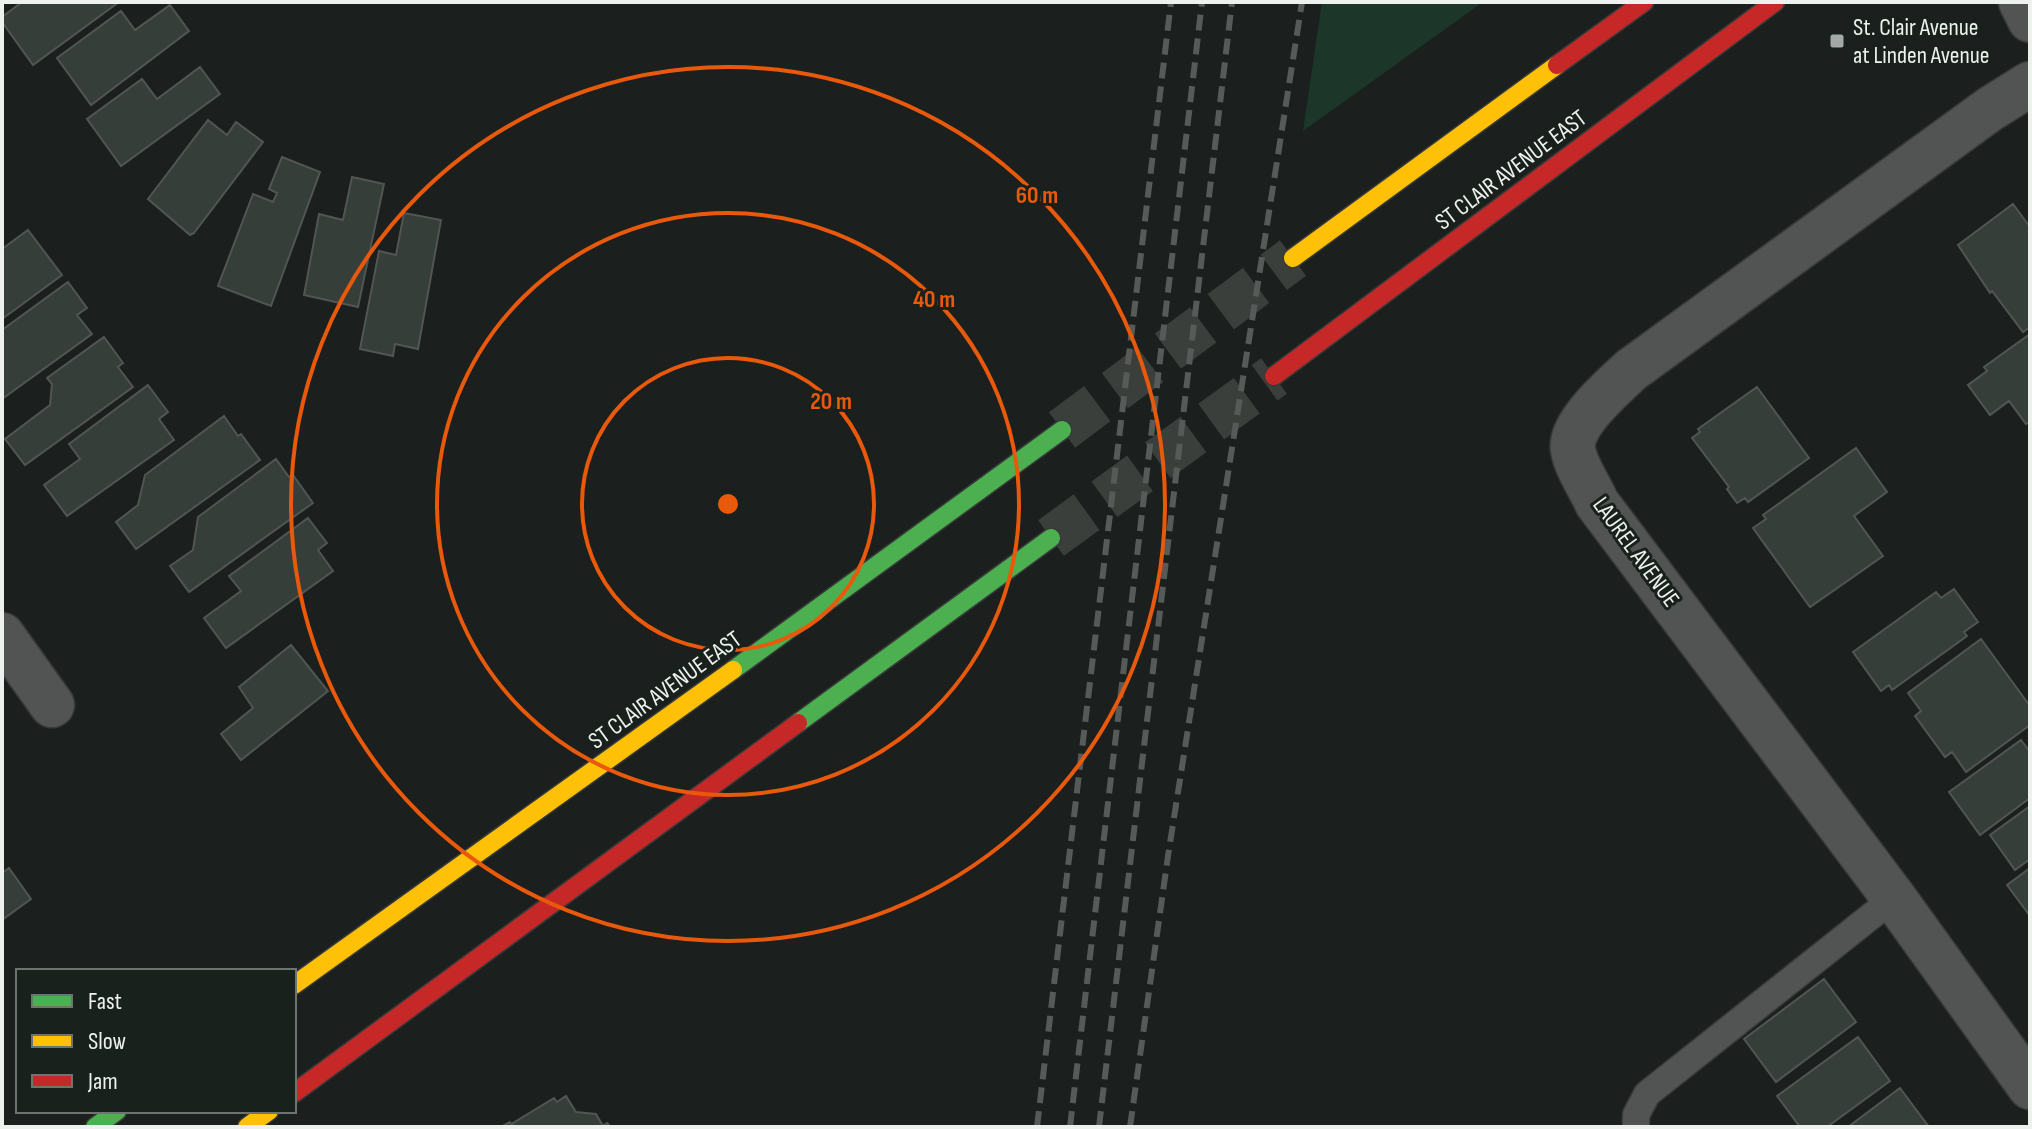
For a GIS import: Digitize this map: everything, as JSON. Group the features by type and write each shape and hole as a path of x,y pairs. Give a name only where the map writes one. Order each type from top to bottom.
{"main road":[{"path":"1293,258 1644,2"},
{"name":"ST CLAIR AVENUE EAST","path":"1274,376 1775,2"},
{"name":"ST CLAIR AVENUE EAST","path":"296,984 609,761 1062,430"},
{"path":"296,1092 1051,538"},
{"path":"95,1127 114,1113"},
{"path":"247,1127 266,1113"}],"street":[{"path":"2021,2 2030,20"},
{"name":"LAUREL AVENUE","path":"2030,84 1990,109 1631,370 1596,404 1574,433 1572,449 1597,503 1894,898 2030,1087"},
{"path":"2,635 52,705"}],"lane":[{"path":"1636,1127 1636,1115 1647,1094 1894,898"}],"green space":[{"path":"1322,2 1483,2 1303,131"}],"building":[{"path":"22,2 119,2 33,65 2,22 2,17"},
{"path":"170,5 189,31 91,105 57,58 121,11 135,30"},
{"path":"200,67 220,94 121,166 87,119 142,79 157,99"},
{"path":"208,120 227,135 236,122 263,142 190,235 148,199"},
{"path":"282,157 320,172 271,306 218,286 253,194 273,202 277,193 269,189"},
{"path":"352,177 384,184 358,307 304,295 319,214 343,220"},
{"path":"2013,204 2030,227 2030,327 2023,332 1992,291 1990,293 1958,245"},
{"path":"404,213 441,220 418,349 395,344 393,356 360,349 379,251 396,255"},
{"path":"28,230 62,275 2,319 2,249"},
{"path":"68,282 87,308 77,315 92,334 2,399 2,330"},
{"path":"2030,334 2030,421 2026,424 2009,401 1990,415 1968,385 1987,371 1984,367"},
{"path":"104,337 123,363 118,367 133,387 25,465 5,439 50,405 52,384 47,378"},
{"path":"148,385 168,412 159,419 174,440 67,516 44,485 80,459 69,444"},
{"path":"1757,387 1809,458 1748,502 1745,498 1737,503 1727,489 1729,487 1692,438 1700,432 1698,429"},
{"path":"224,416 260,460 136,549 116,522 138,505 145,475"},
{"path":"1856,448 1887,492 1854,516 1883,556 1810,607 1753,528 1766,519 1763,515"},
{"path":"276,459 289,477 293,475 313,503 189,592 170,566 193,550 198,517"},
{"path":"308,518 327,543 318,550 333,571 226,648 204,618 241,591 229,576"},
{"path":"1954,589 1978,622 1964,632 1967,636 1892,690 1889,685 1881,691 1853,652 1936,592 1941,598"},
{"path":"1981,639 2030,706 2030,725 1966,772 1952,752 1945,757 1915,716 1921,711 1908,693"},
{"path":"291,645 328,691 241,760 221,734 253,708 239,687"},
{"path":"2021,740 2030,752 2030,798 1980,835 1949,792"},
{"path":"2030,806 2030,859 2015,870 1990,835"},
{"path":"9,868 31,899 2,920 2,873"},
{"path":"2030,868 2030,916 2007,885"},
{"path":"1824,979 1856,1022 1776,1082 1744,1039"},
{"path":"1858,1037 1890,1081 1827,1127 1800,1127 1777,1096"},
{"path":"1900,1088 1929,1127 1848,1127"},
{"path":"566,1096 576,1112 596,1114 603,1126 607,1123 611,1127 513,1127 513,1123 554,1098 557,1102"}],"tunnel":[{"path":"1062,430 1293,258"},
{"path":"1051,538 1274,376"}],"railway":[{"path":"1037,1127 1171,2"},
{"path":"1070,1127 1202,2"},
{"path":"1099,1127 1232,2"},
{"path":"1130,1127 1168,856 1302,2"}],"traffic: fast":[{"path":"733,670 1062,430"},
{"path":"798,723 1051,538"},
{"path":"95,1127 114,1113"}],"traffic: slow":[{"path":"1293,258 1557,65"},
{"path":"296,984 733,670"},
{"path":"247,1127 266,1113"}],"traffic: jam":[{"path":"1557,65 1644,2"},
{"path":"1274,376 1775,2"},
{"path":"296,1092 798,723"}],"place":[{"name":"St. Clair Avenue at Linden Avenue","path":"1837,41"}]}
